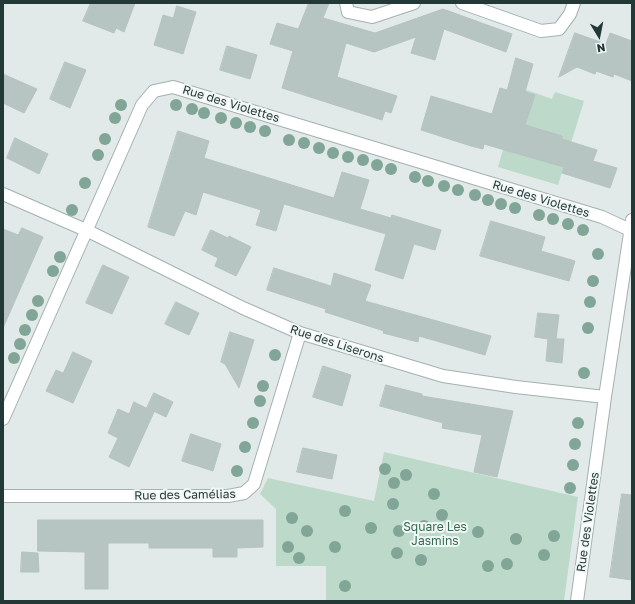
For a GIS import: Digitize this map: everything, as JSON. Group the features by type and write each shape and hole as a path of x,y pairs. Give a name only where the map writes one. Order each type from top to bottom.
{"street":[{"path":"346,3 348,12 372,17 414,3"},
{"path":"462,3 541,31 559,29 570,14 574,3"},
{"name":"Rue des Violettes","path":"3,419 88,231 142,105 154,90 173,87 631,225 605,397 577,601"},
{"name":"Rue des Liserons","path":"3,194 88,231 243,308 300,333 443,376 516,388 605,397"},
{"name":"Rue des Camélias","path":"3,496 228,496 244,493 254,484 300,333"}],"green space":[{"path":"521,88 552,99 555,92 584,101 558,185 498,167"},
{"name":"Square Les Jasmins","path":"384,452 578,497 564,601 326,601 326,566 276,566 276,509 260,494 268,478 374,501"}],"building":[{"path":"91,3 135,3 124,32 116,28 114,33 83,21"},
{"path":"309,3 329,3 323,18 375,33 443,9 512,34 506,52 444,29 435,60 411,53 416,37 374,52 346,43 337,77 397,96 391,113 385,111 382,120 282,88 293,51 270,44 277,23 298,29"},
{"path":"177,6 196,12 183,54 154,45 163,15 173,18"},
{"path":"575,33 606,44 610,33 632,41 632,81 614,74 613,77 596,71 595,74 577,67 559,77"},
{"path":"227,46 257,55 250,79 220,70"},
{"path":"516,58 533,64 525,92 535,95 525,125 562,136 562,139 597,150 593,161 617,168 610,188 562,173 564,167 484,144 483,149 471,146 421,130 431,96 492,114 500,88 507,90"},
{"path":"65,62 86,70 70,108 50,99"},
{"path":"3,74 37,89 24,113 3,103"},
{"path":"178,131 209,141 204,158 334,198 342,172 369,180 360,209 391,218 392,215 441,230 435,250 414,244 403,279 375,270 386,234 284,204 276,231 256,225 261,210 203,192 196,215 185,211 174,236 148,227"},
{"path":"15,138 48,154 39,174 7,158"},
{"path":"491,221 545,237 541,251 575,261 569,281 480,256"},
{"path":"22,228 43,237 3,328 3,229 18,235"},
{"path":"211,230 228,238 229,236 251,247 236,276 215,266 218,258 202,250"},
{"path":"103,265 129,277 112,314 86,303"},
{"path":"274,268 331,286 334,273 371,285 365,301 491,336 485,355 419,336 418,342 383,333 384,331 325,312 326,309 267,290"},
{"path":"176,302 199,313 189,335 165,324"},
{"path":"538,313 559,315 556,339 564,339 562,363 546,361 548,339 535,337"},
{"path":"230,332 254,340 239,388 225,364 221,362"},
{"path":"73,352 92,361 73,403 46,391 56,370 63,373"},
{"path":"323,366 351,375 342,406 313,397"},
{"path":"386,385 422,394 422,396 513,411 497,477 474,472 482,435 442,428 443,423 380,406"},
{"path":"154,393 173,402 166,417 147,408"},
{"path":"134,402 154,412 129,467 109,457 118,438 108,433 118,409 129,414"},
{"path":"191,434 221,444 213,471 182,461"},
{"path":"303,448 337,455 332,479 297,472"},
{"path":"622,494 632,495 632,580 610,577"},
{"path":"38,520 263,520 263,547 237,548 237,557 213,557 213,548 149,548 149,543 108,543 108,589 85,589 85,552 38,551"},
{"path":"22,552 38,553 39,572 21,572"}]}
